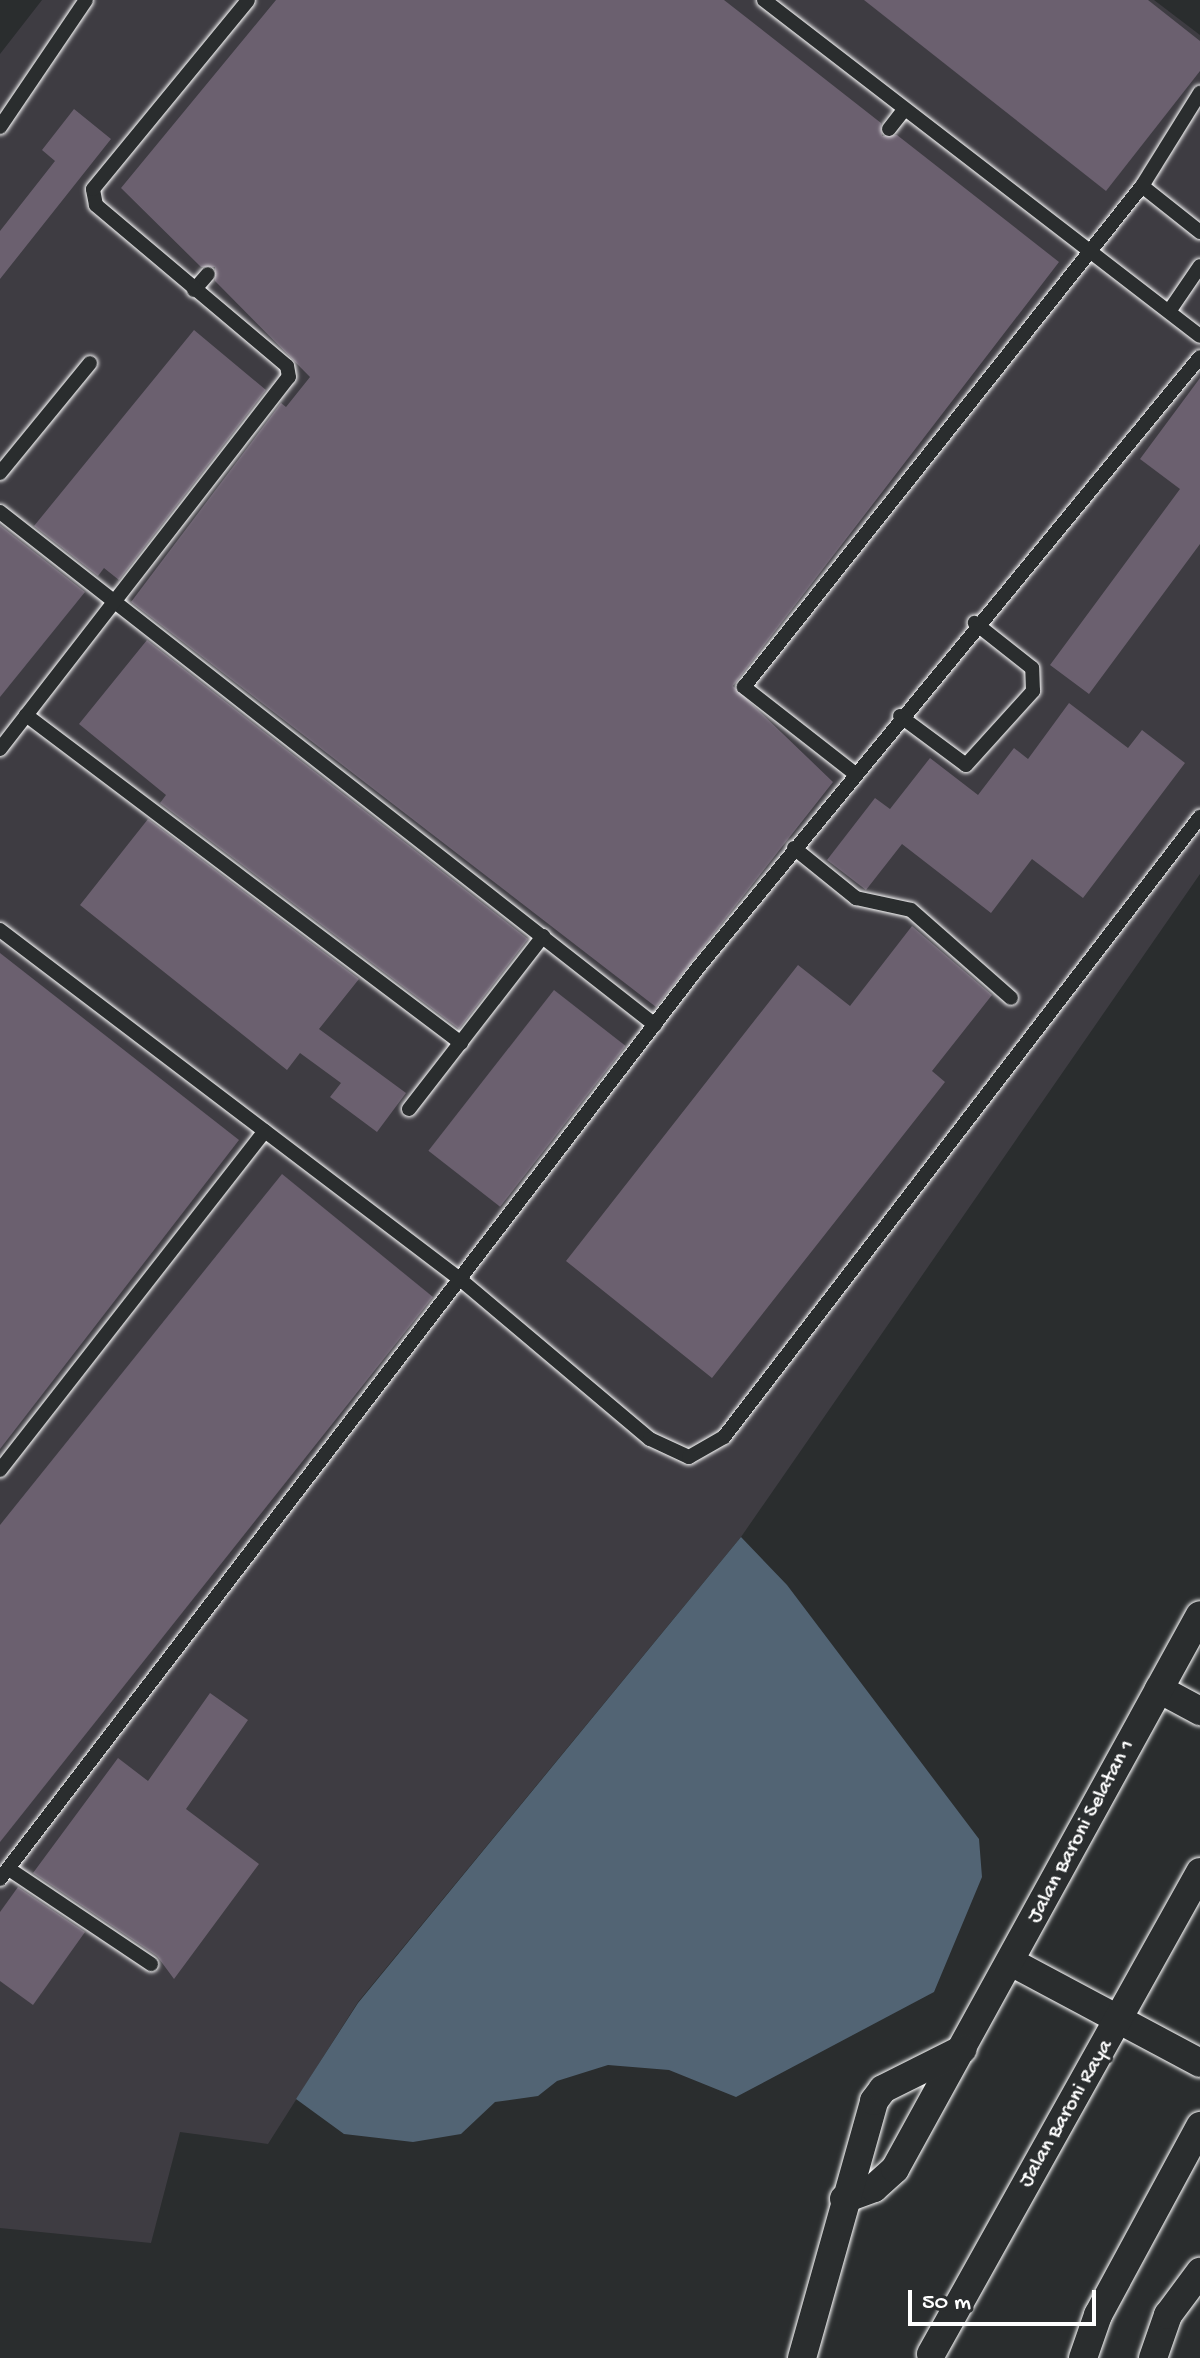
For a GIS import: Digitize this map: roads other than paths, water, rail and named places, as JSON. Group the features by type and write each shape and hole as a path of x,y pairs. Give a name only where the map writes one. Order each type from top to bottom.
{"street":[{"name":"Jalan Baroni Selatan 1","path":"844,2199 874,2188 895,2169 1200,1615"},
{"path":"1159,1689 1200,1711"},
{"name":"Jalan Baroni Raya","path":"931,2354 1200,1872"},
{"path":"1011,1962 1200,2063"},
{"path":"802,2358 844,2199 883,2089 963,2049"},
{"path":"1083,2358 1098,2315 1200,2126"},
{"path":"1153,2358 1168,2315 1200,2272"}],"lane":[{"path":"0,127 86,0"},
{"path":"0,749 289,377 287,366 96,205 93,189 248,0"},
{"path":"764,0 903,111 1170,310 1200,336"},
{"path":"854,773 742,690 1142,186 1200,93"},
{"path":"889,129 903,111"},
{"path":"1142,186 1200,232"},
{"path":"1170,310 1200,266"},
{"path":"194,290 208,274"},
{"path":"151,1964 4,1874 794,848 975,623 1200,357"},
{"path":"0,473 90,363"},
{"path":"0,512 117,599 655,1025"},
{"path":"900,716 966,765 1033,691 1032,668 975,623"},
{"path":"26,715 461,1043"},
{"path":"0,930 461,1280 650,1439 689,1457 724,1437 1200,817"},
{"path":"794,848 856,898 911,910 1011,998"},
{"path":"409,1109 543,936"},
{"path":"0,1470 265,1131"}],"water":[{"path":"741,1537 787,1585 979,1839 982,1877 934,1992 736,2097 669,2070 608,2065 557,2081 538,2096 495,2102 461,2134 413,2142 344,2134 296,2099 358,2003"}]}
